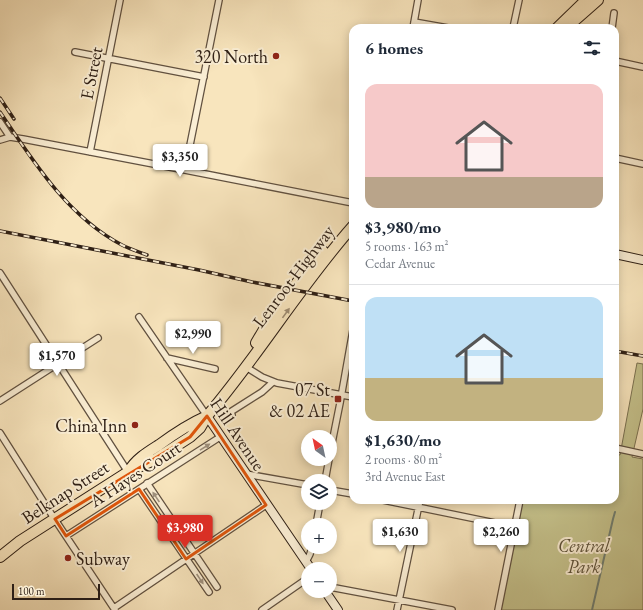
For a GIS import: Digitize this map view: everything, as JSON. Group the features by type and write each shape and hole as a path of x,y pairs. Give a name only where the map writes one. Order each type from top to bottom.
{"highway":[{"path":"561,24 586,0"},
{"path":"571,24 598,0"},
{"name":"Lenroot Highway","path":"246,367 250,355 266,325 291,289 340,233 349,225"},
{"name":"Lenroot Highway","path":"207,416 246,367 311,277 349,231"},
{"name":"Belknap Street","path":"0,557 20,541 128,472 133,464 143,456 182,429 207,416"},
{"name":"Belknap Street","path":"0,550 20,541"}],"street":[{"name":"E Street","path":"90,152 120,0"},
{"path":"186,170 219,0"},
{"path":"414,24 418,0"},
{"path":"514,24 518,0"},
{"path":"613,24 614,13"},
{"path":"75,52 204,77"},
{"path":"619,62 643,67"},
{"path":"0,122 10,137"},
{"path":"0,140 10,137 349,202"},
{"path":"619,159 643,164"},
{"path":"619,255 643,260"},
{"path":"0,273 128,472"},
{"name":"Hill Avenue","path":"139,316 305,562"},
{"path":"0,401 98,338"},
{"path":"335,430 349,354"},
{"path":"167,358 215,369"},
{"path":"246,367 273,382 349,396"},
{"path":"232,415 232,411 262,392 273,382"},
{"path":"0,433 115,609 266,505"},
{"name":"A Hayes Court","path":"66,536 220,437"},
{"path":"619,449 643,454"},
{"path":"246,474 301,484"},
{"path":"147,484 217,587"},
{"path":"139,488 209,592"},
{"path":"337,491 349,493"},
{"path":"404,504 515,527"},
{"path":"397,610 419,504"},
{"path":"498,610 519,504"},
{"path":"262,610 301,583"},
{"path":"337,588 452,610"},
{"path":"330,598 338,610"}],"highlighted area":[{"path":"207,416 266,505 186,559 139,489 66,536 55,519 190,437"}],"green space":[{"name":"Central Park","path":"637,363 643,364 643,409 632,457 643,459 643,610 500,610 521,504 619,504 620,455"}],"waterway":[{"path":"592,610 615,512"}],"railway":[{"path":"0,98 14,119"},
{"path":"0,112 25,149 53,186 84,219 102,233 122,245 147,255"},
{"path":"0,231 349,300"},
{"path":"619,352 643,356"}],"place":[{"name":"320 North","path":"276,56"},
{"name":"07 St & 02 AE","path":"338,399"},
{"name":"China Inn","path":"135,425"},
{"name":"Subway","path":"68,558"}]}
